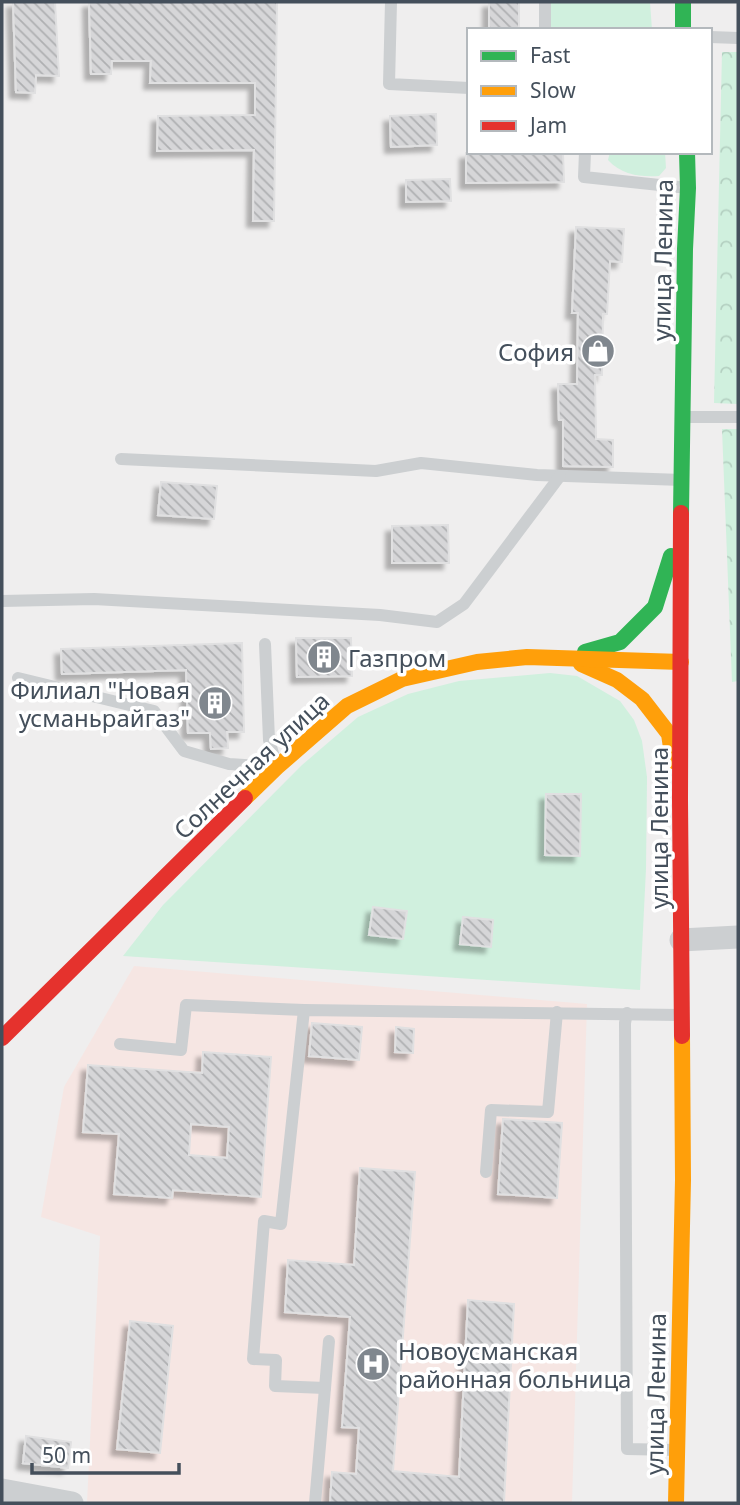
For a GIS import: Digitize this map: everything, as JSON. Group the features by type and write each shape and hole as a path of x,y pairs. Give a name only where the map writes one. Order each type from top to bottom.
{"main road":[{"path":"683,2 683,28"},
{"name":"улица Ленина","path":"676,1503 683,1180 680,800 682,417 687,154"},
{"path":"566,657 620,642 655,607 682,520"},
{"name":"Солнечная улица","path":"2,1038 277,767 348,706 402,679 477,662 527,657 566,657 681,662"},
{"path":"566,657 617,680 642,699 668,734 680,800"}],"street":[{"path":"681,940 738,937"},
{"path":"2,1490 72,1503"}],"lane":[{"path":"391,2 389,83 467,88"},
{"path":"545,2 545,28"},
{"path":"712,37 738,38"},
{"path":"586,154 584,177 688,188"},
{"path":"682,417 738,417"},
{"path":"121,459 376,471 421,463 560,476 683,480"},
{"path":"2,601 94,599 380,615 437,622 464,604 560,476"},
{"path":"18,678 154,711 184,751 229,764 277,767 269,740 265,644"},
{"path":"120,1044 181,1050 186,1004 304,1010 681,1015"},
{"path":"304,1010 281,1224 264,1222 253,1359 276,1360 275,1386 325,1388"},
{"path":"486,1172 491,1110 548,1112 557,1013"},
{"path":"627,1013 627,1449 676,1450"},
{"path":"315,1503 329,1340"}],"shaded area":[{"path":"134,966 587,1004 572,1503 87,1503 100,1236 41,1217 64,1087"}],"green space":[{"path":"550,2 650,2 652,28 550,28"},
{"path":"722,52 738,52 738,404 714,403"},
{"path":"610,154 665,154 666,168 659,176 645,176 619,169 608,160"},
{"path":"722,429 738,429 738,681 732,682"},
{"path":"550,673 577,676 620,701 634,720 642,741 647,777 640,990 123,956 163,905 302,765 358,717 408,694 459,681"}],"building":[{"path":"13,2 55,2 59,76 36,75 35,93 16,92"},
{"path":"89,2 277,2 274,221 253,221 254,150 157,151 158,116 255,115 255,83 150,83 151,61 112,61 111,74 91,74"},
{"path":"489,2 519,2 519,28 489,28"},
{"path":"436,114 437,145 391,147 390,116"},
{"path":"466,153 563,154 564,182 466,183"},
{"path":"450,179 451,201 406,202 406,180"},
{"path":"576,227 624,229 622,262 610,261 607,314 603,314 602,375 595,375 596,439 613,440 613,467 563,466 563,420 559,420 558,384 577,384 578,313 572,313"},
{"path":"161,482 217,486 214,519 158,515"},
{"path":"448,525 449,563 392,563 392,526"},
{"name":"Газпром","path":"296,638 351,638 352,676 297,677"},
{"name":"Филиал \"Новая усманьрайгаз\"","path":"242,643 244,732 227,732 228,748 211,749 210,733 188,733 186,670 62,674 61,649"},
{"path":"546,794 581,794 580,856 545,855"},
{"path":"373,907 407,911 403,939 369,935"},
{"path":"463,917 493,920 491,947 460,944"},
{"path":"312,1023 362,1027 359,1060 309,1056"},
{"path":"396,1027 414,1029 413,1053 395,1052"},
{"path":"203,1052 271,1057 261,1197 173,1190 172,1198 114,1194 119,1134 83,1132 88,1065 202,1073","holes":["191,1124 229,1127 227,1158 189,1155"]},
{"path":"503,1119 562,1123 557,1198 498,1194"},
{"path":"360,1168 415,1172 393,1471 459,1477 468,1300 514,1304 504,1503 330,1503 332,1472 356,1474 359,1428 342,1427 350,1317 285,1312 288,1260 354,1265"},
{"path":"130,1321 173,1326 160,1453 117,1449"},
{"path":"26,1436 71,1442 68,1468 23,1463"}],"traffic: fast":[{"path":"683,2 683,28"},
{"path":"681,513 687,154"},
{"path":"585,652 620,642 655,607 671,556"}],"traffic: slow":[{"path":"245,798 347,706 402,679 477,662 527,657 681,662"},
{"path":"581,664 617,680 642,699 669,734 673,761"},
{"path":"676,1503 683,1180 682,1036"}],"traffic: jam":[{"path":"681,513 682,1036"},
{"path":"2,1038 245,798"}],"place":[{"name":"София","path":"598,351"},
{"name":"Газпром","path":"324,657"},
{"name":"Филиал \"Новая усманьрайгаз\"","path":"215,703"},
{"name":"Новоусманская районная больница","path":"373,1364"}]}
